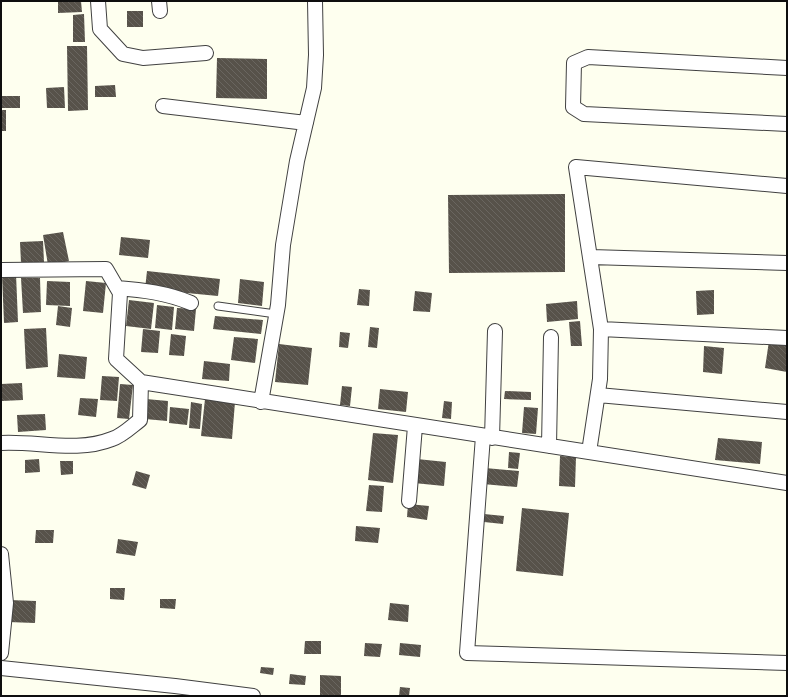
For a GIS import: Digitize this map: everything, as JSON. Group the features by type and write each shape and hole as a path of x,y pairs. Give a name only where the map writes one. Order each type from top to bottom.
{"street":[{"path":"98,1 100,29 123,54 143,58 206,53"},
{"path":"261,402 276,314 283,245 314,88 316,62 315,1"},
{"path":"787,68 588,57 574,63 572,107 584,114 787,124"},
{"path":"163,106 306,123"},
{"path":"589,452 598,395 601,329 576,168 787,186"},
{"path":"591,257 787,262"},
{"path":"1,270 106,269 120,293 116,359 141,382 415,426 787,482"},
{"path":"117,288 148,290 173,296 192,303"},
{"path":"601,329 787,338"},
{"path":"495,332 467,653 787,663"},
{"path":"549,446 551,337"},
{"path":"1,443 21,442 81,447 113,439 140,420 141,382"},
{"path":"598,395 787,412"},
{"path":"409,501 415,426"},
{"path":"1,554 6,603 1,653"},
{"path":"1,668 175,686 253,696"}],"lane":[{"path":"218,306 276,314"}],"building":[{"path":"58,1 81,1 82,12 58,13"},
{"path":"127,11 143,11 143,27 127,27"},
{"path":"84,14 85,42 73,42 73,15"},
{"path":"67,46 87,46 88,110 68,111"},
{"path":"217,58 267,59 267,99 216,98"},
{"path":"115,85 116,97 95,97 95,86"},
{"path":"64,87 65,108 47,108 46,88"},
{"path":"1,96 20,96 20,108 1,108"},
{"path":"1,110 6,110 6,131 1,131"},
{"path":"565,194 565,272 449,273 448,195"},
{"path":"63,232 69,261 48,265 43,235"},
{"path":"121,237 150,240 148,258 119,255"},
{"path":"43,241 44,262 21,263 20,242"},
{"path":"147,271 220,279 218,296 145,289"},
{"path":"16,274 18,322 4,323 2,275"},
{"path":"21,278 40,278 41,312 23,313"},
{"path":"240,279 264,282 262,306 238,303"},
{"path":"47,281 70,282 70,306 46,305"},
{"path":"86,281 106,283 103,313 83,311"},
{"path":"359,289 370,290 369,306 357,305"},
{"path":"714,290 714,314 697,315 696,291"},
{"path":"415,291 432,293 430,312 413,311"},
{"path":"129,300 154,303 151,329 126,326"},
{"path":"577,301 578,319 547,322 546,304"},
{"path":"157,305 174,307 172,330 155,328"},
{"path":"58,306 72,308 70,327 56,325"},
{"path":"177,308 196,309 194,331 175,329"},
{"path":"215,316 263,320 261,334 213,329"},
{"path":"580,321 582,346 571,346 569,322"},
{"path":"370,327 379,328 377,348 368,347"},
{"path":"46,328 48,367 26,369 24,329"},
{"path":"143,329 160,331 158,353 141,352"},
{"path":"340,332 350,333 348,348 339,347"},
{"path":"171,334 186,336 184,356 169,355"},
{"path":"234,337 258,339 255,363 231,360"},
{"path":"769,341 787,343 787,372 765,368"},
{"path":"279,344 312,348 308,385 275,382"},
{"path":"704,346 724,348 722,374 703,372"},
{"path":"59,354 87,357 85,379 57,377"},
{"path":"204,361 230,364 229,381 202,379"},
{"path":"102,376 119,377 117,401 100,400"},
{"path":"22,383 23,400 2,401 1,384"},
{"path":"120,384 133,385 129,419 117,418"},
{"path":"342,386 352,387 350,406 340,405"},
{"path":"380,389 408,392 406,412 378,409"},
{"path":"505,391 531,392 531,400 504,399"},
{"path":"80,398 98,399 96,417 78,415"},
{"path":"146,399 168,401 167,421 145,419"},
{"path":"205,399 235,402 232,439 201,436"},
{"path":"444,401 452,402 451,419 442,418"},
{"path":"191,402 202,404 200,429 189,428"},
{"path":"170,407 189,409 187,425 169,423"},
{"path":"524,407 538,408 536,434 522,433"},
{"path":"45,414 46,430 18,432 17,415"},
{"path":"373,433 398,435 393,483 368,480"},
{"path":"718,438 762,442 760,464 715,460"},
{"path":"509,452 520,453 518,469 508,468"},
{"path":"560,456 576,457 575,487 559,486"},
{"path":"39,459 40,472 25,473 25,460"},
{"path":"417,459 446,462 444,486 414,483"},
{"path":"60,461 73,461 73,474 61,475"},
{"path":"485,468 519,471 517,487 483,484"},
{"path":"136,471 150,475 146,489 132,485"},
{"path":"369,485 384,486 382,512 366,511"},
{"path":"408,504 429,506 427,520 407,517"},
{"path":"522,508 569,513 563,576 516,571"},
{"path":"484,514 504,516 503,524 484,522"},
{"path":"356,526 380,528 378,543 355,541"},
{"path":"36,530 54,530 53,543 35,543"},
{"path":"118,539 138,542 135,556 116,553"},
{"path":"110,588 125,588 124,600 110,599"},
{"path":"160,599 176,599 175,609 160,608"},
{"path":"9,600 36,601 35,623 8,622"},
{"path":"390,603 409,605 408,622 388,620"},
{"path":"305,641 321,641 321,654 304,654"},
{"path":"365,643 382,644 380,657 364,656"},
{"path":"400,643 421,645 420,657 399,655"},
{"path":"261,667 274,668 273,675 260,673"},
{"path":"290,674 306,676 305,685 289,684"},
{"path":"320,675 341,676 341,696 320,696"},
{"path":"400,687 410,688 409,696 399,696"}]}
